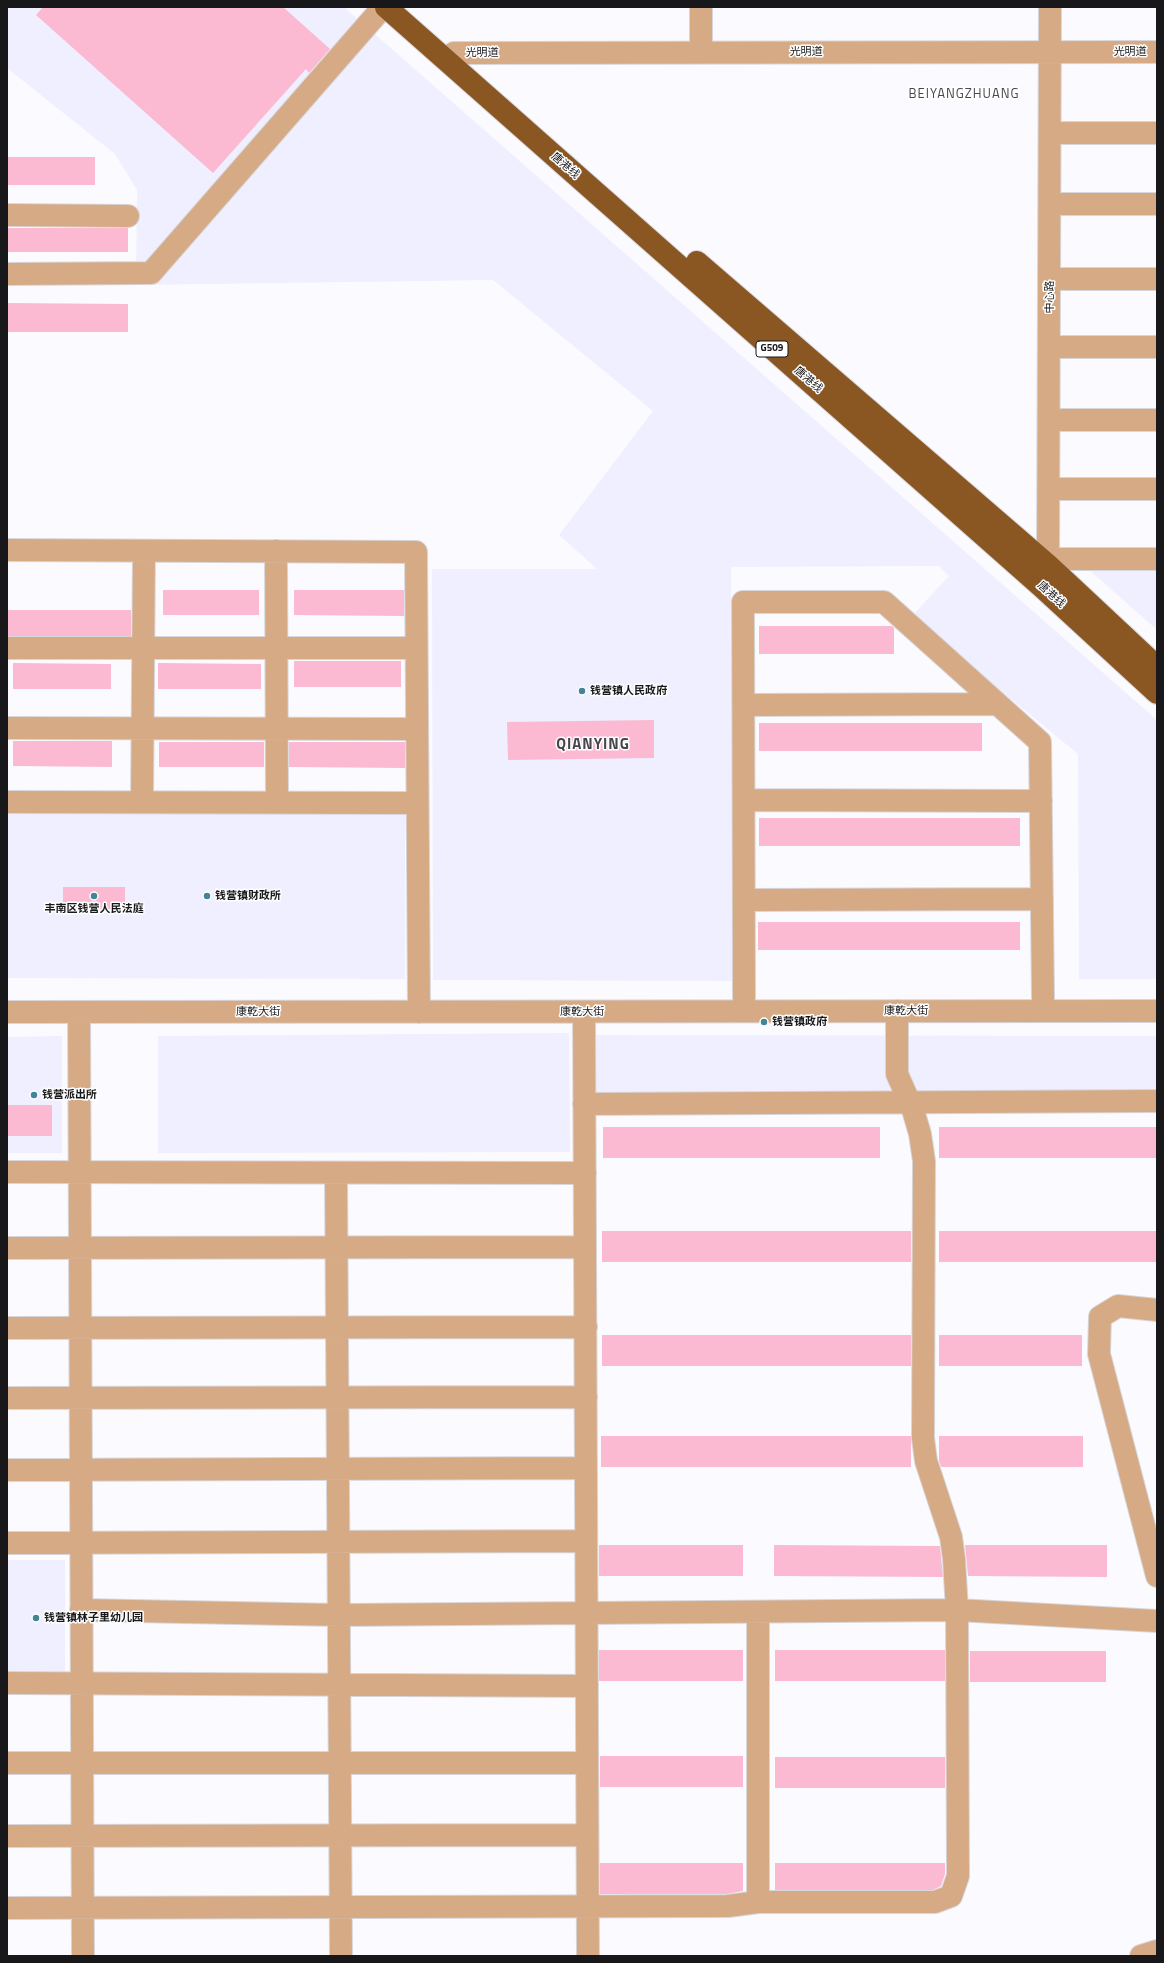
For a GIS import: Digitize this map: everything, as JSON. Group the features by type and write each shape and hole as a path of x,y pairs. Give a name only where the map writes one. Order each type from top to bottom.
{"highway":[{"name":"唐港线","path":"386,7 1042,586 1157,693"},
{"name":"唐港线","path":"405,7 454,53 1048,562 1157,667"}],"street":[{"path":"7,274 151,273 383,7"},
{"path":"701,7 701,52"},
{"name":"中心路","path":"1042,586 1048,562 1050,7"},
{"name":"光明道","path":"454,53 1157,52"},
{"path":"1050,133 1157,133"},
{"path":"1050,204 1157,204"},
{"path":"7,215 128,216"},
{"path":"1050,279 1157,279"},
{"path":"1049,347 1157,347"},
{"path":"1049,420 1157,420"},
{"path":"1049,489 1157,489"},
{"path":"7,550 416,552 419,1005"},
{"path":"142,802 144,551"},
{"path":"276,551 277,802"},
{"path":"1048,562 1157,559"},
{"path":"744,998 743,602 884,602 1040,742 1043,998"},
{"path":"7,648 416,648"},
{"path":"744,705 997,704"},
{"path":"7,728 417,728"},
{"path":"744,800 1040,801"},
{"path":"7,802 417,803"},
{"path":"744,900 1042,898"},
{"name":"康乾大街","path":"7,1012 79,1012 744,998 1157,998"},
{"name":"康乾大街","path":"7,999 419,1005 584,1012 1157,1011"},
{"path":"7,1908 728,1906 758,1902 935,1902 951,1896 958,1876 957,1610 951,1537 926,1461 923,1438 924,1161 920,1134 897,1074 897,1011"},
{"path":"79,1012 81,1398 80,1683 83,1956"},
{"path":"584,1012 588,1956"},
{"path":"584,1104 908,1101 1157,1101"},
{"path":"7,1172 585,1172"},
{"path":"336,1172 341,1956"},
{"path":"7,1248 585,1247"},
{"path":"1157,1310 1118,1306 1100,1317 1099,1354 1157,1576"},
{"path":"7,1328 586,1327"},
{"path":"7,1398 586,1397"},
{"path":"7,1470 586,1468"},
{"path":"7,1543 586,1541"},
{"path":"81,1610 339,1615 957,1610 1157,1621"},
{"path":"758,1612 758,1902"},
{"path":"7,1683 587,1686"},
{"path":"7,1763 587,1763"},
{"path":"7,1836 587,1835"},
{"path":"1141,1956 1157,1951"}],"shaded area":[{"path":"7,7 344,7 1157,720 1157,979 1079,979 1078,754 911,617 949,576 939,566 731,567 732,981 433,980 432,569 597,569 559,535 653,411 493,280 136,285 137,190 115,154 7,68"},
{"path":"1087,568 1157,568 1157,630"},
{"path":"7,813 405,813 405,979 7,978"},
{"path":"569,1033 570,1152 158,1153 158,1036"},
{"path":"594,1035 1157,1036 1157,1094 593,1092"},
{"name":"钱营派出所","path":"62,1036 62,1153 7,1153 7,1037"},
{"name":"钱营镇林子里幼儿园","path":"7,1560 65,1560 65,1677 7,1677"}],"building":[{"path":"43,7 283,7 330,49 309,73 306,69 213,173 36,15"},
{"path":"7,157 95,157 95,185 7,185"},
{"path":"7,228 128,228 128,252 7,252"},
{"path":"7,303 128,304 128,332 7,332"},
{"path":"163,590 259,590 259,615 163,615"},
{"path":"294,590 404,590 404,616 294,615"},
{"path":"7,610 131,610 131,636 7,636"},
{"path":"759,626 892,626 894,628 894,654 759,654"},
{"path":"294,661 401,661 401,687 294,687"},
{"path":"13,663 111,664 111,689 13,689"},
{"path":"158,663 261,664 261,689 158,689"},
{"name":"钱营镇人民政府","path":"654,720 654,758 508,760 507,722"},
{"path":"759,723 982,723 982,751 759,751"},
{"path":"13,741 112,741 112,767 13,766"},
{"path":"159,742 264,742 264,767 159,767"},
{"path":"289,742 405,742 405,768 289,767"},
{"path":"759,818 1020,818 1020,846 759,846"},
{"path":"63,887 125,887 125,909 63,909"},
{"path":"758,922 1020,922 1020,950 758,950"},
{"name":"钱营派出所","path":"7,1105 52,1105 52,1136 7,1136"},
{"path":"603,1127 880,1127 880,1158 603,1158"},
{"path":"939,1127 1157,1127 1157,1158 939,1158"},
{"path":"602,1231 911,1231 911,1262 602,1262"},
{"path":"939,1231 1157,1231 1157,1262 939,1262"},
{"path":"602,1335 911,1335 911,1366 602,1366"},
{"path":"939,1335 1082,1335 1082,1366 939,1366"},
{"path":"601,1436 911,1436 911,1467 601,1467"},
{"path":"939,1436 1083,1436 1083,1467 941,1467 939,1461"},
{"path":"599,1545 743,1545 743,1576 599,1576"},
{"path":"774,1545 940,1546 943,1577 774,1576"},
{"path":"965,1545 1107,1545 1107,1577 968,1576"},
{"path":"599,1650 743,1650 743,1681 599,1681"},
{"path":"775,1650 945,1650 945,1681 775,1681"},
{"path":"970,1651 1106,1651 1106,1682 970,1682"},
{"path":"600,1756 743,1756 743,1787 600,1787"},
{"path":"775,1757 945,1757 945,1788 775,1788"},
{"path":"600,1863 743,1863 743,1891 727,1894 600,1894"},
{"path":"775,1863 945,1863 945,1874 941,1886 933,1890 775,1890"}],"place":[{"name":"钱营镇人民政府","path":"582,691"},
{"name":"丰南区钱营人民法庭","path":"94,896"},
{"name":"钱营镇财政所","path":"207,896"},
{"name":"钱营镇政府","path":"764,1022"},
{"name":"钱营派出所","path":"34,1095"},
{"name":"钱营镇林子里幼儿园","path":"36,1618"}],"district":[{"name":"BEIYANGZHUANG","path":"964,95"},
{"name":"QIANYING","path":"593,745"}]}
